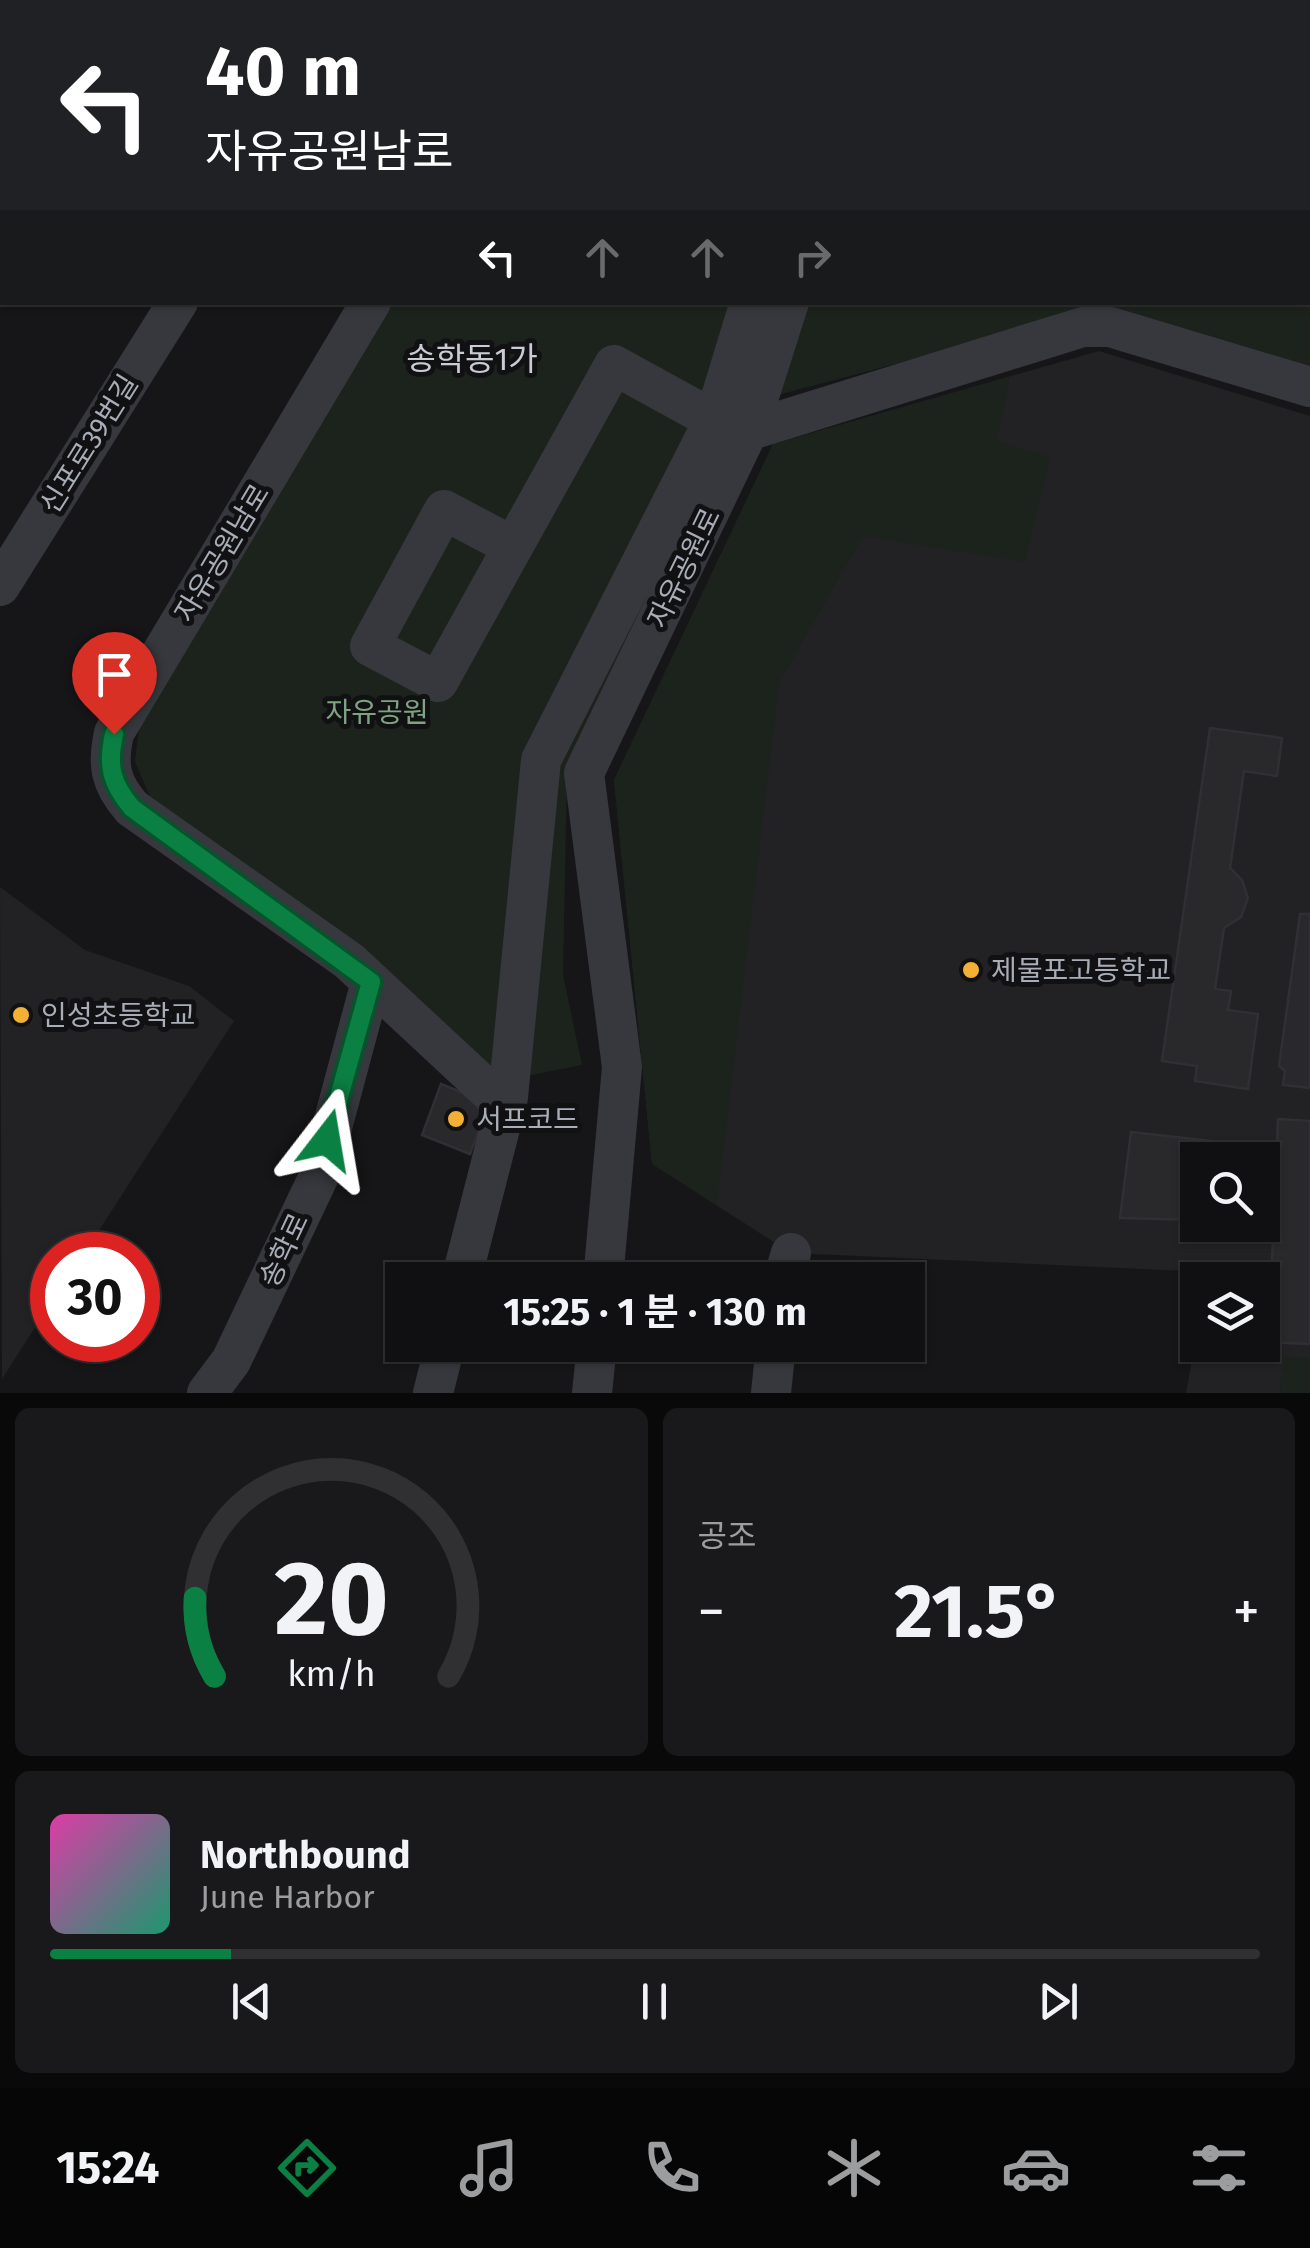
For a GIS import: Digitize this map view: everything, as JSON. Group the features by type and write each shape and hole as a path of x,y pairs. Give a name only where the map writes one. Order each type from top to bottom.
{"street":[{"name":"신포로39번길","path":"0,586 176,305"},
{"name":"자유공원남로","path":"369,305 114,734 108,762 116,790 132,808 371,982 505,1106"},
{"path":"731,425 750,305"},
{"path":"465,1262 505,1106 541,760 731,425 788,305"},
{"path":"512,546 614,365 731,425 1083,328 1110,327 1310,387"},
{"name":"자유공원로","path":"605,1262 622,1067 584,773 731,425"},
{"name":"송학로","path":"207,1393 231,1361 318,1176 371,982"},
{"path":"434,1393 441,1362"},
{"path":"592,1393 595,1362"},
{"path":"771,1393 774,1362"}],"shaded area":[{"name":"제물포고등학교","path":"1099,351 1310,416 1310,1357 1284,1357 1280,1393 1186,1393 1192,1362 1280,1362 1280,1262 1180,1262 1180,1271 791,1253 652,1164 614,780 773,444"},
{"path":"0,887 85,950 189,986 234,1021 98,1232 30,1232 30,1335 2,1379"}],"green space":[{"name":"자유공원","path":"392,305 1310,305 1310,376 1095,311 774,396 567,772 563,975 582,1065 495,1082 151,799 135,762 140,719"},
{"path":"1010,377 997,441 1050,457 1025,562 863,536 779,683 717,1205 652,1164 614,780 773,444"},
{"path":"1283,1357 1310,1357 1310,1393 1280,1393"}],"building":[{"path":"1210,728 1282,738 1277,776 1244,771 1230,868 1242,880 1248,898 1241,917 1224,928 1215,989 1231,991 1228,1010 1258,1014 1248,1089 1195,1081 1197,1066 1162,1061"},
{"path":"1300,914 1310,914 1310,1088 1283,1085 1285,1071 1279,1066"},
{"name":"서프코드","path":"441,1084 489,1103 470,1154 422,1135"},
{"path":"1278,1119 1310,1121 1310,1344 1280,1343 1280,1262 1272,1262 1273,1242 1280,1242"},
{"path":"1131,1132 1221,1142 1180,1142 1180,1220 1120,1218"}],"place":[{"name":"제물포고등학교","path":"971,970"},
{"name":"인성초등학교","path":"21,1015"},
{"name":"서프코드","path":"456,1119"}],"district":[{"name":"송학동1가","path":"472,359"}],"route":[{"path":"114,734 108,762 116,790 132,808 349,962 371,982 327,1140"}]}
